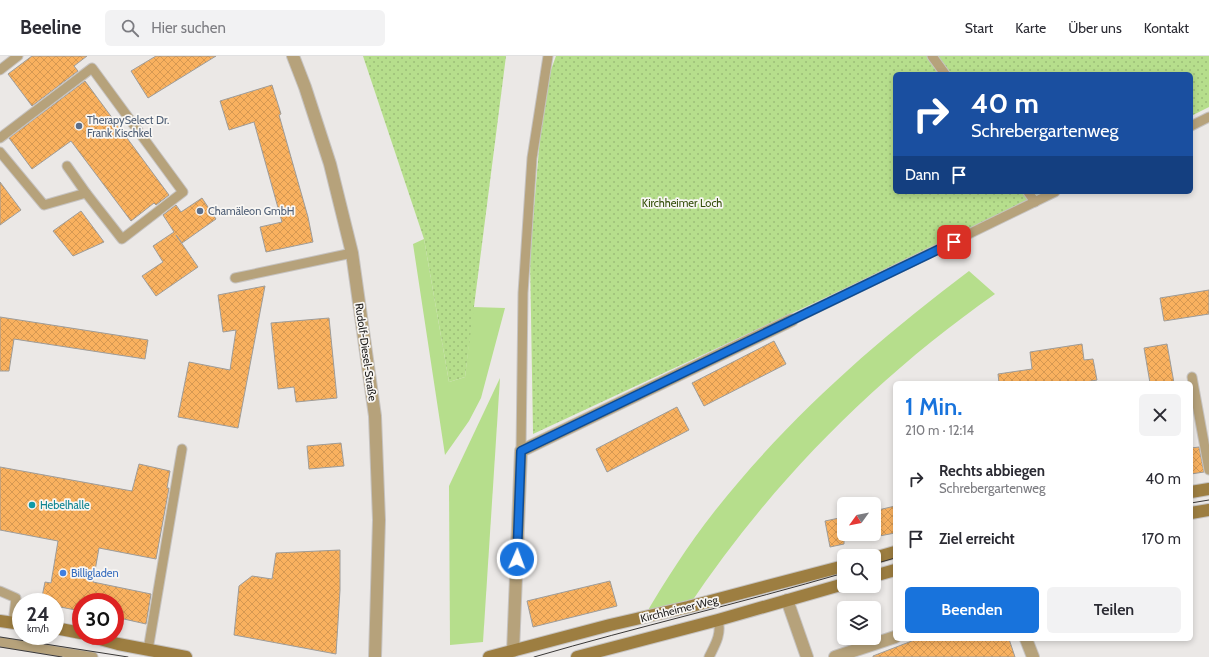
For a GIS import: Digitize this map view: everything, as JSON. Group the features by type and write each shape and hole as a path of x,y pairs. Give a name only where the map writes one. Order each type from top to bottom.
{"street":[{"name":"Rudolf-Diesel-Straße","path":"293,56 305,86 330,164 352,253 375,416 379,520 375,657"},
{"path":"513,651 521,451 792,320"},
{"path":"1193,492 1209,488"},
{"path":"1193,513 1209,510"},
{"path":"881,556 893,553"},
{"name":"Kirchheimer Weg","path":"489,657 837,568"},
{"path":"881,574 893,571"},
{"name":"Kirchheimer Weg","path":"577,657 718,620 837,586"},
{"path":"787,600 806,657"},
{"path":"0,621 12,622"},
{"path":"835,657 893,638"},
{"path":"1027,641 1033,657"},
{"path":"123,645 186,657"}],"lane":[{"path":"0,70 18,56"},
{"path":"521,451 523,293 532,158 548,56"},
{"path":"932,56 943,72"},
{"path":"0,138 92,68 184,192 122,239 67,166"},
{"path":"1193,125 1209,117"},
{"path":"0,152 44,205 86,193"},
{"path":"1029,194 1035,202"},
{"path":"792,320 1050,194"},
{"path":"235,278 352,253"},
{"path":"1192,377 1193,381"},
{"path":"1193,382 1209,470"},
{"path":"148,650 182,449"},
{"path":"0,591 12,596"},
{"path":"709,657 719,635 720,628 718,620"},
{"path":"0,642 93,657"}],"green space":[{"path":"363,56 506,56 465,377 449,382 424,239"},
{"name":"Kirchheimer Loch","path":"556,56 1209,56 1209,107 1193,115 1193,72 893,72 893,194 1039,194 953,238 533,434 530,256 544,89"},
{"path":"424,239 449,382 465,377 473,307 505,308 481,398 469,421 445,455 413,244"},
{"path":"969,271 995,294 950,327 908,361 866,398 827,436 789,476 754,518 688,607 644,617 677,563 714,512 742,478 802,413 867,353"},
{"path":"500,378 483,642 450,645 449,486"}],"building":[{"path":"32,56 87,56 74,66 78,71 32,106 8,74"},
{"path":"156,56 216,56 148,98 131,71"},
{"path":"85,81 169,195 156,205 154,203 131,221 71,141 32,169 9,138"},
{"path":"272,85 308,217 313,242 266,252 260,227 282,222 254,122 229,130 220,101"},
{"path":"0,182 21,210 0,225"},
{"path":"202,198 216,219 182,243 176,235 198,267 156,296 142,276 163,262 153,246 174,232 163,215 176,205 181,212"},
{"path":"81,211 104,242 73,256 53,231"},
{"path":"265,286 238,428 178,417 189,362 230,370 236,330 223,332 218,295"},
{"path":"1209,290 1209,314 1164,321 1160,298"},
{"path":"0,317 148,340 145,359 14,339 9,371 0,371"},
{"path":"329,318 337,398 296,402 294,387 278,389 271,323"},
{"path":"774,341 786,364 704,406 692,383"},
{"path":"1082,344 1084,360 1093,359 1097,380 999,381 998,374 1032,369 1030,352"},
{"path":"1167,344 1174,381 1150,381 1144,348"},
{"path":"677,407 689,430 607,472 596,449"},
{"path":"341,443 344,466 309,469 307,446"},
{"path":"1199,447 1204,472 1193,474 1193,448"},
{"path":"139,464 170,471 167,488 169,488 156,559 99,548 93,582 151,594 146,624 124,619 124,593 72,593 72,609 64,608 64,593 43,593 45,582 51,583 58,541 0,530 0,467 132,491"},
{"path":"893,506 893,533 881,536 881,509"},
{"path":"837,518 837,541 844,541 844,544 830,547 825,521"},
{"path":"340,550 340,590 336,654 234,635 239,586 252,576 272,579 276,553"},
{"path":"610,581 617,606 533,627 527,601"},
{"path":"912,641 1010,641 1015,657 873,657"}],"tram line":[{"path":"1193,503 1209,500"},
{"path":"881,562 893,559"},
{"path":"534,657 837,575"},
{"path":"0,637 128,657"},
{"path":"0,647 62,657"}],"place":[{"name":"TherapySelect Dr. Frank Kischkel","path":"79,126"},
{"name":"Chamäleon GmbH","path":"200,211"},
{"name":"Hebelhalle","path":"32,505"},
{"name":"Billigladen","path":"63,573"}],"route":[{"path":"517,559 521,451 954,242"}]}
